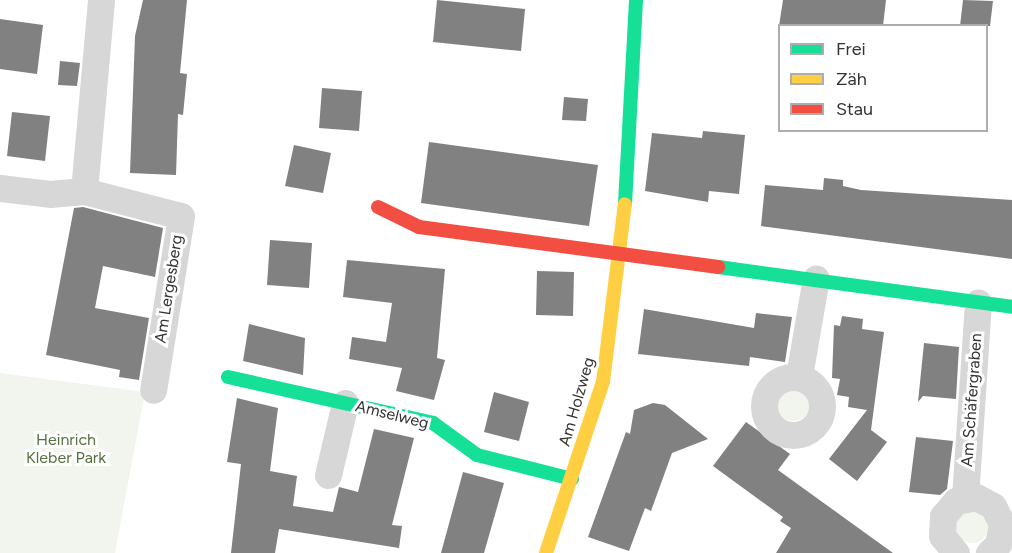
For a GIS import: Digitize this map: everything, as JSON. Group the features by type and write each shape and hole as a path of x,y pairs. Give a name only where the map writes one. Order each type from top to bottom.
{"street":[{"path":"84,191 101,0"},
{"name":"Am Holzweg","path":"552,552 572,479 603,382 622,255 636,0"},
{"name":"Am Lergesberg","path":"0,188 50,194 84,191 181,216 153,390"},
{"path":"378,207 419,227 622,255 816,278 1012,307"},
{"path":"799,376 816,278"},
{"name":"Am Schäfergraben","path":"966,498 978,302"},
{"name":"Amselweg","path":"228,377 433,423 477,455 572,479"},
{"name":"Amselweg","path":"328,475 345,403"},
{"path":"956,553 946,545 941,526 949,507 966,498 985,500 999,514 1002,534 988,553"}],"green space":[{"name":"Heinrich Kleber Park","path":"0,373 145,392 115,553 0,553"},
{"path":"793,387 805,392 810,404 805,416 793,421 781,416 776,404 781,392"},
{"path":"972,511 984,515 988,527 984,539 972,543 960,539 956,527 960,515"}],"building":[{"path":"143,0 187,0 180,73 187,74 183,115 178,114 176,175 130,173 135,36"},
{"path":"437,0 525,9 521,51 433,42"},
{"path":"783,0 886,0 883,24 779,24"},
{"path":"963,0 993,1 990,26 988,24 960,24"},
{"path":"0,19 43,25 37,74 0,69"},
{"path":"60,61 80,63 77,86 58,85"},
{"path":"322,88 362,91 359,131 319,128"},
{"path":"564,97 588,99 586,121 562,120"},
{"path":"12,112 50,116 45,161 7,156"},
{"path":"703,131 745,135 739,194 709,191 708,202 645,191 652,133 702,138"},
{"path":"429,142 598,165 589,226 421,203"},
{"path":"294,145 331,153 323,193 285,186"},
{"path":"824,178 843,180 843,186 861,190 1012,200 1012,259 761,226 765,185 823,190"},
{"path":"83,207 163,228 155,277 103,266 95,308 149,318 139,380 119,377 120,370 46,355 74,208"},
{"path":"270,240 312,243 309,288 267,285"},
{"path":"347,260 445,269 437,358 445,360 434,400 396,391 402,368 349,359 352,337 386,342 392,303 343,297"},
{"path":"537,271 574,272 573,316 536,315"},
{"path":"644,309 754,328 756,313 792,317 785,362 750,357 749,366 638,354"},
{"path":"842,316 863,319 862,329 884,332 871,430 887,442 857,481 829,459 867,410 848,407 849,397 837,395 840,379 832,378 834,325 840,326"},
{"path":"249,324 305,338 303,375 243,361"},
{"path":"924,343 959,347 956,399 923,396 918,402"},
{"path":"494,392 529,402 519,441 484,432"},
{"path":"237,398 278,408 270,471 297,476 293,506 333,512 339,487 358,492 374,429 414,438 392,525 402,526 399,548 279,529 275,553 231,553 241,464 227,462"},
{"path":"653,403 665,405 708,439 672,453 651,511 645,508 629,551 588,537 626,432 630,434 634,410"},
{"path":"746,422 790,454 778,470 893,553 776,553 791,528 780,521 783,517 713,466"},
{"path":"916,437 953,441 947,489 940,495 909,492"},
{"path":"463,472 504,483 484,553 441,553"}],"traffic: fast":[{"path":"625,204 636,0"},
{"path":"718,267 1012,307"},
{"path":"228,377 433,423 477,455 572,479"}],"traffic: slow":[{"path":"546,553 603,382 625,204"}],"traffic: jam":[{"path":"378,207 419,227 718,267"}]}
